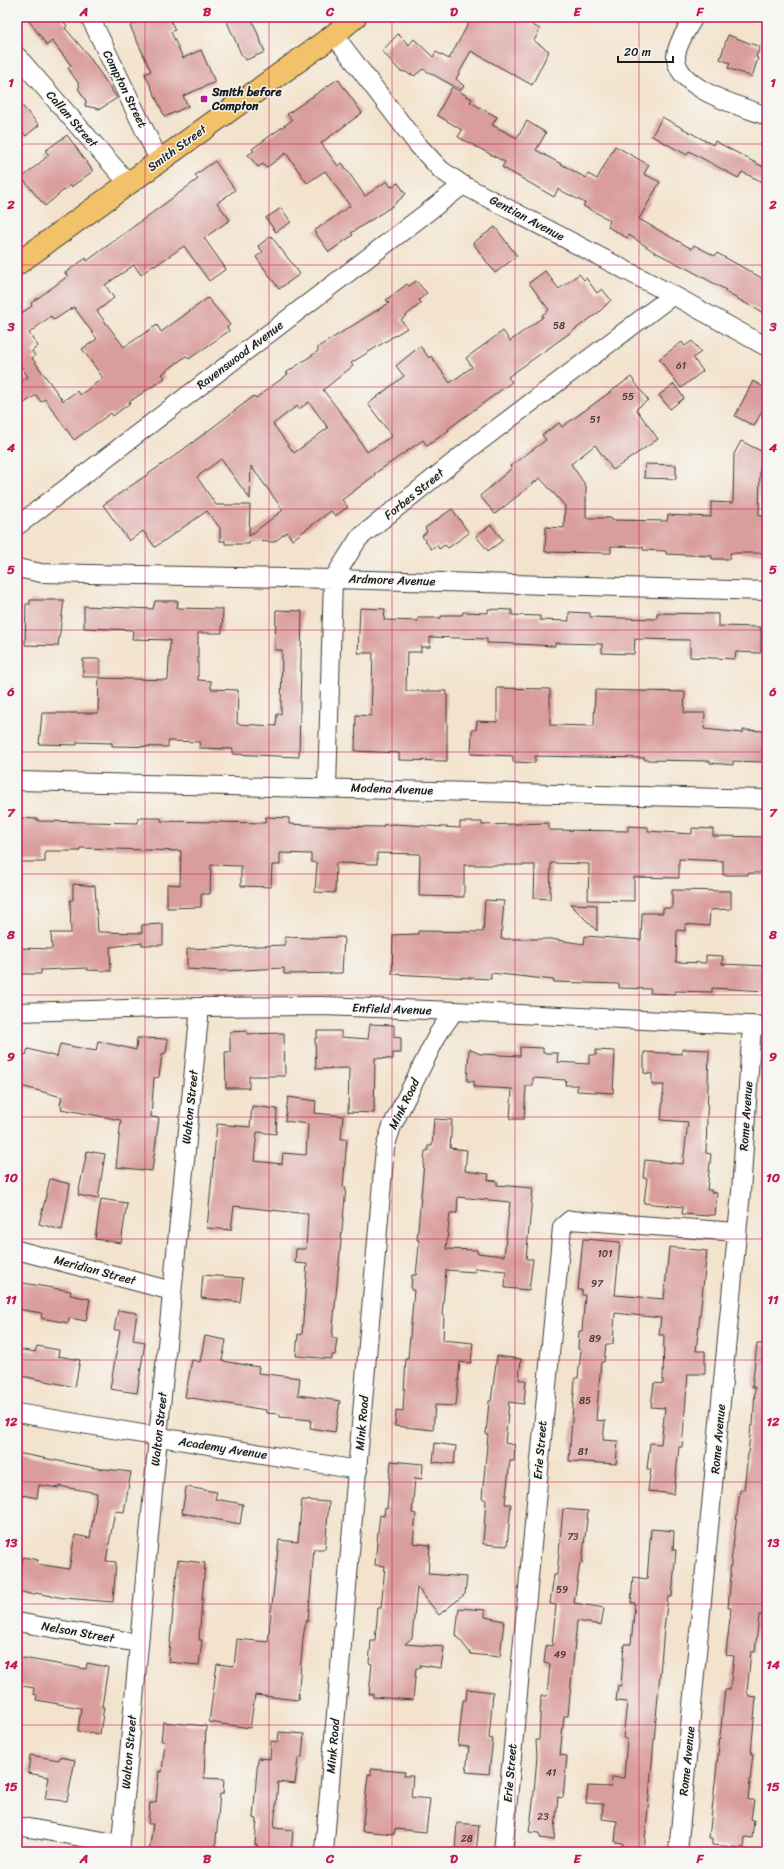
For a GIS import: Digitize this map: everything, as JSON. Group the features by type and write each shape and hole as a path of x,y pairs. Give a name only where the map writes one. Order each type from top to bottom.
{"main road":[{"name":"Smith Street","path":"17,264 334,34 355,17"}],"street":[{"name":"Compton Street","path":"90,17 159,160"},
{"path":"694,17 680,44 676,56 680,71 692,84 723,100 767,116"},
{"name":"Gentian Avenue","path":"334,34 417,144 441,170 463,185 673,295 767,347"},
{"name":"Callan Street","path":"17,56 128,183"},
{"name":"Ravenswood Avenue","path":"17,526 463,185"},
{"name":"Forbes Street","path":"333,579 359,538 475,445 673,295"},
{"name":"Ardmore Avenue","path":"17,568 41,573 333,579 767,591"},
{"path":"327,788 333,579"},
{"name":"Modena Avenue","path":"17,781 130,785 327,788 767,799"},
{"name":"Enfield Avenue","path":"17,1012 200,1007 322,1006 760,1026"},
{"name":"Walton Street","path":"121,1848 138,1643 200,1007"},
{"name":"Mink Road","path":"324,1852 385,1148 392,1126 438,1034 454,1011"},
{"name":"Rome Avenue","path":"678,1852 737,1232 760,1026"},
{"name":"Erie Street","path":"502,1852 562,1227 570,1220 737,1232"},
{"name":"Meridian Street","path":"17,1250 172,1291"},
{"name":"Academy Avenue","path":"17,1413 358,1470"},
{"name":"Nelson Street","path":"17,1622 138,1643"},
{"path":"17,1826 121,1848"}],"building":[{"path":"26,17 60,17 67,26 65,28 88,55 117,98 100,109 85,106 86,101 78,88 80,86 68,68 71,65 52,41 47,45"},
{"path":"148,17 169,17 175,30 171,32 183,58 201,50 215,82 183,96 188,106 165,117 145,74 151,71 130,26"},
{"path":"225,17 251,17 265,52 246,60 244,56 242,56"},
{"path":"472,17 518,17 540,29 534,41 549,51 532,85 471,51 456,79 464,86 461,90 423,69 414,76 412,74 410,75 406,72 400,71 382,51 398,34 409,45 414,39 433,57 436,52 449,59"},
{"path":"728,35 760,47 756,57 758,58 752,77 728,68 730,63 720,59"},
{"path":"338,79 362,113 321,143 338,166 342,163 365,196 387,181 391,187 398,183 406,194 391,207 351,233 353,235 329,252 314,231 350,206 325,171 307,183 286,153 266,168 263,164 258,167 248,155 254,151 252,149 292,120 287,114"},
{"path":"452,87 472,99 470,102 497,117 492,125 517,138 527,121 546,133 536,150 586,178 588,174 597,179 615,146 649,165 644,174 660,182 639,219 692,249 694,245 715,256 717,253 767,281 767,315 725,292 726,290 653,251 629,235 627,238 608,227 610,220 583,206 585,203 558,189 554,197 502,167 505,162 458,137 462,130 437,115"},
{"path":"17,100 39,125 26,136 17,126"},
{"path":"662,117 713,145 715,141 767,169 767,184 742,172 738,178 689,151 687,155 652,136"},
{"path":"67,135 93,171 71,187 70,185 45,206 22,178 49,155 45,151"},
{"path":"215,161 235,190 217,203 230,220 204,238 226,269 209,281 184,246 155,266 154,264 141,275 134,265 105,285 114,298 97,311 124,347 157,325 161,332 208,298 230,325 227,327 229,331 189,359 186,356 162,374 165,378 129,402 130,403 113,416 111,413 74,440 45,399 41,402 36,395 17,408 17,385 28,377 21,366 17,369 17,316 32,306 31,303 68,276 65,273 86,258 87,261 198,179 195,175","holes":["74,307 97,339 82,349 103,378 80,395 77,391 63,401 32,358 35,356 32,351 38,346 29,333 51,316 54,320"]},
{"path":"281,208 291,222 276,232 266,218"},
{"path":"495,227 517,256 495,273 473,243"},
{"path":"271,236 300,274 279,289 256,257 263,252 258,246"},
{"path":"545,271 559,289 579,274 584,280 586,278 597,293 602,289 611,300 598,313 508,377 512,382 448,429 449,430 427,446 423,440 374,474 375,475 342,500 348,507 335,516 331,511 292,540 287,532 274,542 249,541 249,544 225,544 225,541 220,541 220,528 207,511 155,547 143,531 129,541 103,505 176,455 254,396 256,398 288,374 286,373 318,351 318,347 389,303 386,300 407,284 409,286 416,281 427,293 419,300 421,303 401,320 407,328 351,363 353,366 323,390 344,417 367,452 392,436 368,404 404,376 396,366 420,346 429,358 431,356 450,383 472,367 466,358 503,331 510,341 543,317 542,315 549,310 529,283","holes":["309,402 328,428 294,453 273,424 297,406 299,409","221,459 250,499 251,466 283,510 249,536 250,505 216,505 197,477"]},
{"path":"692,341 701,352 693,358 703,371 681,388 659,359 682,342 685,346"},
{"path":"631,377 648,400 636,409 658,439 613,470 595,445 571,464 586,486 586,518 667,521 668,515 711,517 711,502 733,503 734,454 741,441 767,454 760,468 759,516 767,516 767,553 730,553 730,559 712,559 712,556 666,554 666,551 643,550 643,547 611,546 611,553 545,552 546,527 564,528 565,506 540,478 495,514 480,496 512,468 510,466 546,440 542,435 559,423 562,427"},
{"path":"753,381 767,389 767,402 754,426 735,416"},
{"path":"674,384 684,398 670,409 659,395"},
{"path":"645,464 676,465 676,479 644,478"},
{"path":"452,509 469,533 448,548 445,545 439,549 437,545 431,549 422,536 427,532 425,528"},
{"path":"491,525 503,540 488,551 476,536"},
{"path":"30,600 64,600 58,646 25,645 26,604 30,604"},
{"path":"155,601 178,601 177,608 223,609 222,633 198,633 198,680 211,681 211,689 238,690 237,724 276,726 277,714 281,714 282,650 275,650 276,610 302,611 299,757 233,754 233,749 199,748 200,742 168,741 168,747 112,746 112,743 77,742 77,745 39,744 42,713 98,713 99,678 168,680 170,640 132,639 133,630 84,628 84,606 153,609"},
{"path":"360,608 385,609 384,620 418,621 418,618 441,618 441,616 446,615 462,615 463,612 488,613 488,609 512,610 512,615 540,616 540,620 569,621 569,612 590,613 590,617 654,619 657,618 657,613 718,614 718,626 761,627 761,653 736,652 735,659 690,657 690,640 635,639 634,654 602,653 602,644 555,643 555,646 487,643 487,639 430,637 430,647 421,647 421,652 407,652 406,691 447,691 447,761 399,760 399,753 355,751 356,715 371,716 373,653 358,653"},
{"path":"83,659 100,659 100,677 83,677"},
{"path":"497,688 550,689 550,725 594,726 595,690 685,692 684,713 705,713 704,729 743,733 743,730 766,731 765,762 733,761 733,765 710,763 710,761 645,760 645,758 535,756 535,763 513,762 513,756 471,754 472,730 476,730 477,721 497,722"},
{"path":"266,817 289,818 289,824 328,826 383,827 383,825 393,824 460,828 460,822 482,822 482,825 549,823 549,830 628,831 628,826 648,827 648,831 692,834 692,828 713,829 713,836 767,837 767,873 723,875 723,861 679,859 679,878 634,877 634,901 588,900 589,864 551,863 550,899 534,898 535,865 464,865 464,897 419,896 420,854 377,853 377,864 336,863 335,893 315,892 317,863 311,862 311,854 280,853 280,865 272,865 271,887 241,886 241,866 211,865 210,894 201,894 201,907 167,908 167,884 180,885 181,851 80,848 80,851 45,851 45,862 17,862 17,818 38,819 38,821 138,823 138,818 161,818 161,821 265,823"},
{"path":"73,884 95,886 98,932 142,933 142,925 163,924 163,945 142,945 142,943 110,947 111,971 87,970 87,968 41,970 41,974 17,974 17,948 52,949 51,933 71,933 70,900 73,900"},
{"path":"672,890 731,891 731,909 710,910 709,926 685,924 685,931 677,930 676,962 706,963 706,955 723,956 722,964 767,966 767,991 712,988 712,992 675,991 675,994 650,993 651,989 619,988 619,984 554,982 554,980 491,973 491,979 392,974 393,935 418,934 418,931 483,932 485,900 504,901 501,939 550,939 584,944 585,936 641,940 642,913 663,913 663,908 672,908"},
{"path":"570,904 597,905 597,931"},
{"path":"285,937 344,937 342,973 284,974 284,968 222,971 187,969 187,949 285,945"},
{"path":"370,1024 394,1025 394,1037 401,1038 401,1053 393,1053 393,1059 375,1058 374,1113 348,1112 349,1068 316,1069 315,1038 317,1038 317,1031 341,1031 341,1037 368,1039"},
{"path":"247,1031 247,1034 284,1033 285,1076 249,1076 249,1088 226,1088 225,1052 230,1052 230,1032"},
{"path":"137,1038 168,1039 166,1053 162,1054 159,1077 154,1078 151,1117 159,1118 152,1171 116,1167 121,1120 61,1109 62,1106 60,1105 62,1097 17,1085 17,1052 26,1055 28,1049 57,1057 60,1044 96,1051 98,1041 136,1050"},
{"path":"520,1047 543,1048 543,1053 558,1053 557,1062 589,1064 589,1055 596,1055 596,1050 615,1051 613,1093 577,1091 577,1085 565,1085 566,1080 533,1078 533,1086 526,1086 524,1119 510,1119 512,1089 474,1087 474,1081 467,1081 469,1049 480,1054 520,1056"},
{"path":"682,1049 709,1050 706,1153 711,1154 707,1190 717,1193 715,1215 682,1214 683,1207 644,1203 647,1178 643,1178 645,1160 683,1164 688,1122 661,1120 664,1085 652,1085 652,1074 644,1073 644,1052 682,1054"},
{"path":"288,1097 316,1101 315,1113 343,1116 341,1139 347,1139 343,1187 346,1187 332,1338 337,1338 335,1355 332,1355 332,1359 296,1356 298,1334 302,1335 307,1264 295,1263 296,1249 306,1249 308,1214 234,1206 231,1230 207,1228 217,1124 250,1127 252,1106 277,1109 276,1134 257,1132 254,1161 282,1164 283,1153 306,1155 308,1124 285,1121"},
{"path":"434,1119 452,1120 450,1148 467,1150 465,1171 489,1174 488,1180 497,1181 497,1185 533,1188 526,1259 533,1259 529,1290 505,1288 506,1271 475,1268 475,1272 446,1270 442,1315 444,1315 443,1340 473,1343 471,1363 460,1362 456,1406 435,1405 433,1430 395,1426 396,1410 403,1411 406,1358 408,1359 414,1290 411,1290 412,1275 416,1275 419,1246 419,1240 417,1240 425,1151 428,1151 428,1146 432,1146","holes":["458,1197 510,1202 504,1256 477,1253 477,1250 446,1249 450,1213 457,1213"]},
{"path":"87,1151 105,1154 98,1199 78,1195"},
{"path":"50,1179 70,1184 62,1230 39,1224"},
{"path":"101,1199 127,1203 121,1243 95,1239"},
{"path":"583,1239 620,1242 615,1295 664,1299 669,1247 707,1251 696,1351 705,1351 705,1374 688,1374 682,1447 679,1447 674,1494 648,1491 651,1469 647,1469 650,1443 661,1444 665,1408 651,1407 654,1383 663,1384 664,1335 659,1335 661,1318 615,1313 613,1344 606,1344 604,1362 601,1362 596,1420 605,1421 603,1440 618,1441 616,1464 569,1461 575,1378 578,1378 581,1350 578,1349 579,1331 582,1331 585,1295 582,1295 582,1290 578,1290"},
{"path":"203,1275 243,1278 240,1302 201,1298"},
{"path":"17,1282 71,1291 70,1295 90,1299 86,1321 69,1318 68,1323 41,1318 42,1313 17,1309"},
{"path":"118,1310 137,1313 133,1340 145,1342 137,1393 110,1389 120,1330 114,1330"},
{"path":"205,1336 226,1340 222,1361 259,1367 258,1373 300,1378 298,1395 340,1401 335,1432 310,1428 311,1420 280,1417 280,1414 266,1413 266,1410 185,1397 192,1360 200,1362"},
{"path":"757,1344 767,1344 767,1486 763,1521 767,1521 767,1609 765,1609 764,1615 759,1615 755,1652 751,1652 747,1692 749,1696 756,1697 751,1754 753,1754 748,1800 754,1800 751,1819 754,1820 752,1838 745,1837 744,1848 712,1845 712,1838 709,1838 725,1690 730,1690 734,1656 726,1655 731,1608 728,1608 731,1575 730,1571 740,1490 744,1490 751,1426 753,1426 755,1387 752,1387"},
{"path":"37,1346 59,1350 58,1356 80,1360 75,1387 17,1375 17,1349 35,1352"},
{"path":"497,1356 521,1359 519,1380 526,1380 524,1404 509,1402 505,1443 515,1445 514,1461 510,1461 505,1504 511,1504 507,1546 483,1544 486,1500 482,1498 488,1435 486,1434 489,1401 491,1401"},
{"path":"435,1443 456,1446 454,1464 433,1462"},
{"path":"17,1453 95,1468 131,1472 124,1512 115,1511 106,1561 116,1562 113,1602 64,1598 35,1593 34,1595 18,1591 23,1557 38,1560 37,1564 69,1569 75,1535 90,1538 97,1493 59,1486 59,1488 39,1485 37,1498 17,1494"},
{"path":"391,1461 423,1464 422,1479 415,1478 412,1513 416,1514 413,1543 430,1545 428,1574 467,1577 465,1594 439,1615 417,1587 412,1638 405,1644 444,1647 441,1668 420,1665 420,1668 416,1668 413,1700 373,1697 373,1694 369,1694 372,1664 369,1663 371,1641 375,1641 378,1608 381,1608 385,1566 375,1565 378,1531 380,1515 384,1516 385,1508 387,1509"},
{"path":"186,1487 217,1492 215,1499 243,1504 240,1524 182,1513"},
{"path":"302,1500 329,1502 325,1549 314,1549 308,1621 306,1621 303,1638 298,1700 255,1695 250,1728 209,1722 217,1664 234,1666 237,1639 268,1642 279,1540 298,1542"},
{"path":"563,1509 588,1511 582,1563 580,1563 574,1603 604,1608 601,1625 577,1621 568,1716 564,1716 560,1755 567,1756 563,1798 558,1797 554,1840 540,1838 540,1833 529,1832 537,1757 536,1740 539,1740 541,1696 547,1696 550,1664 544,1663 546,1645 552,1646 556,1605 550,1604 554,1575 557,1575"},
{"path":"651,1529 674,1531 673,1550 676,1550 672,1597 668,1597 664,1629 644,1852 622,1852 623,1843 615,1842 617,1821 602,1819 603,1804 586,1803 588,1786 611,1787 612,1777 624,1778 627,1739 623,1738 627,1702 616,1701 618,1685 621,1686 624,1644 631,1644 635,1603 631,1603 633,1577 647,1579"},
{"path":"178,1560 205,1563 199,1640 202,1640 199,1665 168,1662"},
{"path":"459,1608 485,1610 485,1617 504,1621 500,1657 471,1654 456,1635"},
{"path":"17,1657 86,1669 87,1663 108,1667 102,1707 104,1707 100,1734 78,1731 81,1708 36,1700 37,1695 33,1694 34,1688 17,1685"},
{"path":"467,1689 493,1692 489,1738 493,1739 489,1774 466,1772 469,1747 458,1746 463,1700 466,1700"},
{"path":"163,1722 206,1726 204,1778 224,1779 223,1794 220,1794 215,1852 149,1852 153,1824 148,1824 150,1803 156,1802 159,1771 162,1772 165,1741 161,1741"},
{"path":"279,1732 304,1734 302,1757 298,1759 295,1784 278,1782 274,1828 293,1830 291,1852 257,1852 258,1845 255,1845 257,1819 253,1818 258,1758 270,1759 271,1741 278,1742"},
{"path":"30,1755 59,1760 60,1757 75,1760 67,1801 45,1799 49,1777 28,1773"},
{"path":"371,1769 405,1772 404,1776 413,1776 411,1797 430,1799 426,1832 395,1829 394,1834 362,1831 368,1774 371,1775"},
{"path":"457,1823 479,1825 476,1852 457,1852 455,1850"}],"place":[{"name":"Smith before Compton","path":"204,99"}]}
